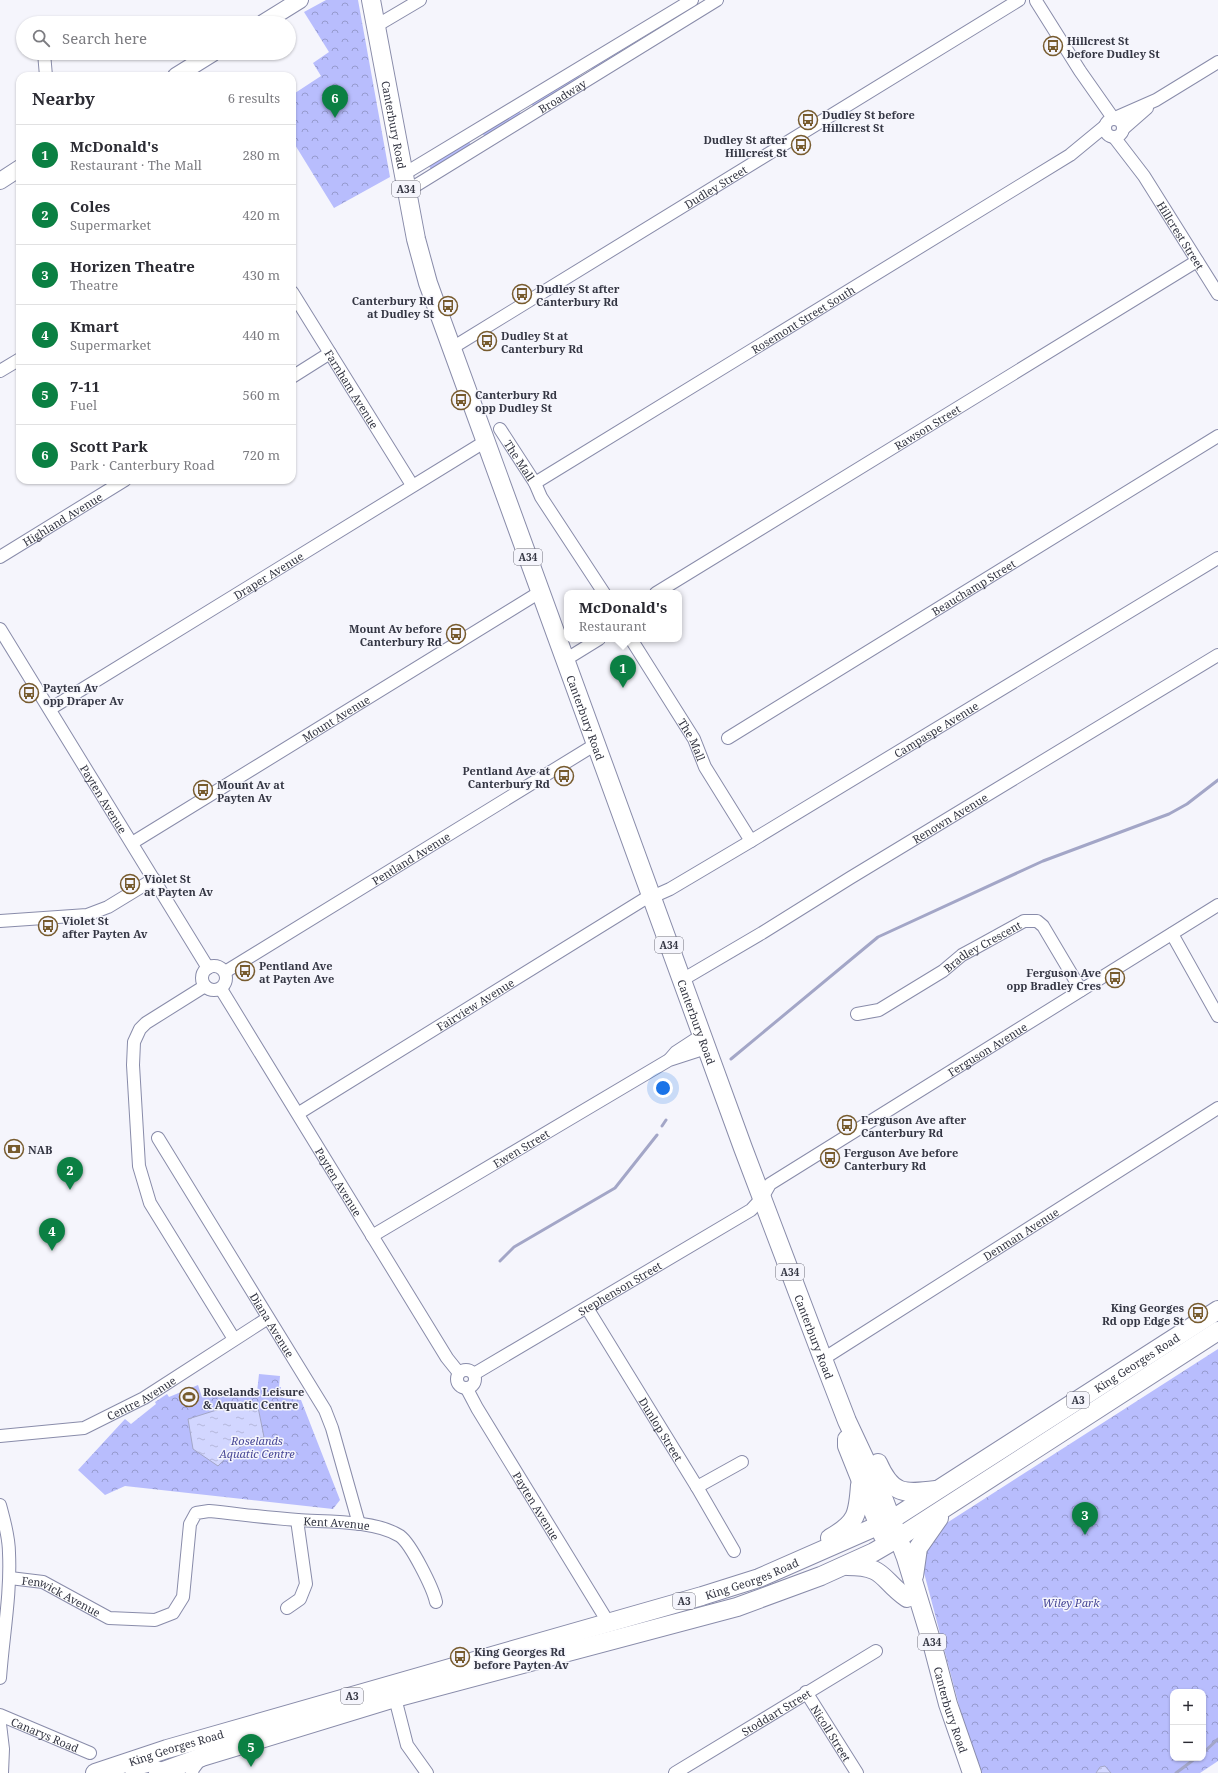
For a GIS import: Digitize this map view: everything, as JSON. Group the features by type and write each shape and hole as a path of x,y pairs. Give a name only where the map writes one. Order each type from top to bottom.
{"highway":[{"name":"Canterbury Road","path":"371,0 421,262 762,1198 822,1360 847,1421 858,1442 884,1523"},
{"name":"King Georges Road","path":"97,1773 167,1749 709,1594 759,1578 884,1523 938,1490 1218,1310"},
{"name":"King Georges Road","path":"165,1772 202,1757 395,1698 737,1607 842,1566 893,1542 1218,1331"},
{"name":"Canterbury Road","path":"847,1421 847,1446 861,1482 914,1580 948,1704 972,1773"},
{"path":"847,1421 876,1460 884,1477 889,1483 900,1491 916,1493 938,1490"},
{"path":"791,1564 843,1530 851,1523 859,1504 861,1482"},
{"path":"914,1580 915,1561 918,1548 948,1507"},
{"name":"Canterbury Road","path":"893,1542 907,1598 935,1694 964,1773"},
{"path":"842,1566 872,1568 889,1580 896,1590 907,1598"}],"main road":[{"path":"274,16 300,0"},
{"path":"182,72 202,60"},
{"path":"0,181 16,171"}],"street":[{"path":"376,26 420,0"},
{"name":"Broadway","path":"405,183 692,0"},
{"name":"Broadway","path":"405,183 717,0"},
{"name":"Dudley Street","path":"452,348 1019,0"},
{"path":"1023,0 1028,3 1037,1 1109,122 1106,134 1118,134 1121,122 1109,122"},
{"path":"45,60 46,72"},
{"name":"Rosemont Street South","path":"535,483 1070,154 1109,122 1156,100 1218,62"},
{"name":"Rosemont Street South","path":"1070,154 1118,134 1156,100"},
{"name":"Hillcrest Street","path":"1118,134 1197,261 1217,289"},
{"name":"Rawson Street","path":"661,590 1197,261"},
{"name":"Farnham Avenue","path":"296,298 412,485"},
{"path":"296,374 330,353"},
{"path":"0,371 16,361"},
{"name":"The Mall","path":"500,429 535,483 541,497 602,590"},
{"name":"Beauchamp Street","path":"728,738 1218,436"},
{"name":"Draper Avenue","path":"50,709 412,485 486,441"},
{"name":"Highland Avenue","path":"0,557 119,484"},
{"name":"Campaspe Avenue","path":"651,896 670,889 751,842 1218,558"},
{"name":"Mount Avenue","path":"132,843 540,592"},
{"name":"Payten Avenue","path":"0,629 208,968"},
{"path":"565,660 594,642"},
{"name":"The Mall","path":"633,642 694,739 705,767 751,842"},
{"name":"Renown Avenue","path":"682,980 1218,655"},
{"name":"Pentland Avenue","path":"225,972 596,744"},
{"path":"0,921 87,915 108,907 154,879"},
{"name":"Fairview Avenue","path":"299,1113 651,896"},
{"name":"Ferguson Avenue","path":"762,1198 770,1184 1218,905"},
{"name":"Bradley Crescent","path":"857,1014 879,1010 943,971 962,955 1024,921 1037,921 1042,926 1081,990"},
{"path":"1172,934 1218,1016"},
{"path":"212,966 219,967 225,972 226,983 221,989 211,990 205,986 203,982 203,974 208,968 212,966"},
{"path":"205,986 140,1029 134,1042 133,1064 139,1166 150,1203 234,1339"},
{"name":"Payten Avenue","path":"221,989 299,1113 447,1358 459,1373"},
{"name":"Ewen Street","path":"372,1236 669,1060 676,1052 704,1041"},
{"name":"Denman Avenue","path":"822,1360 1218,1108"},
{"name":"Diana Avenue","path":"158,1138 324,1410 332,1428 359,1524"},
{"name":"Stephenson Street","path":"474,1374 587,1308 699,1239 751,1210 762,1198"},
{"name":"Dunlop Street","path":"587,1308 734,1551"},
{"name":"Centre Avenue","path":"0,1436 84,1428 144,1398 268,1318"},
{"path":"465,1370 474,1374 474,1383 467,1389 458,1385 456,1379 459,1373 465,1370"},
{"name":"Payten Avenue","path":"467,1389 477,1408 608,1622"},
{"path":"696,1487 742,1462"},
{"path":"0,1505 9,1551 10,1578 0,1678"},
{"name":"Kent Avenue","path":"196,1513 210,1511 297,1520 359,1524 390,1531 401,1537 409,1547 433,1591 436,1602"},
{"name":"Fenwick Avenue","path":"10,1578 43,1582 109,1618 155,1620 173,1613 183,1597 190,1524 196,1513"},
{"path":"287,1608 300,1600 306,1584 297,1520"},
{"name":"Stoddart Street","path":"674,1773 876,1650"},
{"name":"Nicoll Street","path":"806,1692 858,1773"},
{"path":"395,1698 407,1745 427,1773"},
{"name":"Canarys Road","path":"0,1715 90,1753"},
{"path":"0,1724 3,1749 2,1773"},
{"path":"3,1749 11,1773"},
{"path":"192,1773 193,1769 202,1757"},
{"path":"123,1773 152,1764 165,1772"}],"green space":[{"path":"326,0 358,0 390,177 334,208 296,146 296,92 321,76 313,63 329,52 304,12"},
{"path":"694,5 695,7 651,34 649,31"},
{"path":"636,39 638,42 593,70 591,67"},
{"path":"578,75 580,77 535,107 532,105 532,103"},
{"path":"519,111 521,114 485,137 482,133"},
{"path":"469,141 471,146 432,169 430,168 429,165"},
{"name":"Wiley Park","path":"1218,1349 1218,1761 1200,1773 978,1773 972,1751 974,1750 962,1717 922,1565 928,1540 942,1526"},
{"name":"Roselands Aquatic Centre","path":"259,1374 280,1376 279,1387 281,1387 280,1392 284,1393 283,1398 301,1400 340,1500 333,1509 125,1486 105,1495 78,1470 125,1419 131,1424 156,1404 155,1402 167,1394 169,1397 198,1385 202,1397 228,1393 257,1392"}],"water":[{"path":"258,1407 264,1437 239,1448 218,1466 193,1449 188,1419 223,1408"},
{"path":"1105,1766 1111,1773 1096,1773 1100,1767"}],"waterway":[{"path":"731,1059 878,937 1043,861 1169,814 1187,804 1218,780"},
{"path":"662,1126 666,1120"},
{"path":"500,1261 514,1247 615,1188 657,1135"},
{"path":"1206,1750 1218,1739"},
{"path":"1176,1773 1192,1761"}],"place":[{"name":"Hillcrest St before Dudley St","path":"1053,46"},
{"name":"Scott Park","path":"335,118"},
{"name":"Dudley St before Hillcrest St","path":"808,120"},
{"name":"Dudley St after Hillcrest St","path":"801,145"},
{"name":"Dudley St after Canterbury Rd","path":"522,294"},
{"name":"Canterbury Rd at Dudley St","path":"448,306"},
{"name":"Dudley St at Canterbury Rd","path":"487,341"},
{"name":"Canterbury Rd opp Dudley St","path":"461,400"},
{"name":"Mount Av before Canterbury Rd","path":"456,634"},
{"name":"McDonald's","path":"623,688"},
{"name":"Payten Av opp Draper Av","path":"29,693"},
{"name":"Pentland Ave at Canterbury Rd","path":"564,776"},
{"name":"Mount Av at Payten Av","path":"203,790"},
{"name":"Violet St at Payten Av","path":"130,884"},
{"name":"Violet St after Payten Av","path":"48,926"},
{"name":"Pentland Ave at Payten Ave","path":"245,971"},
{"name":"Ferguson Ave opp Bradley Cres","path":"1115,978"},
{"name":"Ferguson Ave after Canterbury Rd","path":"847,1125"},
{"name":"NAB","path":"14,1149"},
{"name":"Ferguson Ave before Canterbury Rd","path":"830,1158"},
{"name":"Coles","path":"70,1190"},
{"name":"Kmart","path":"52,1251"},
{"name":"King Georges Rd opp Edge St","path":"1198,1313"},
{"name":"Roselands Leisure & Aquatic Centre","path":"189,1397"},
{"name":"Horizen Theatre","path":"1085,1535"},
{"name":"King Georges Rd before Payten Av","path":"460,1657"},
{"name":"7-11","path":"251,1767"}]}
